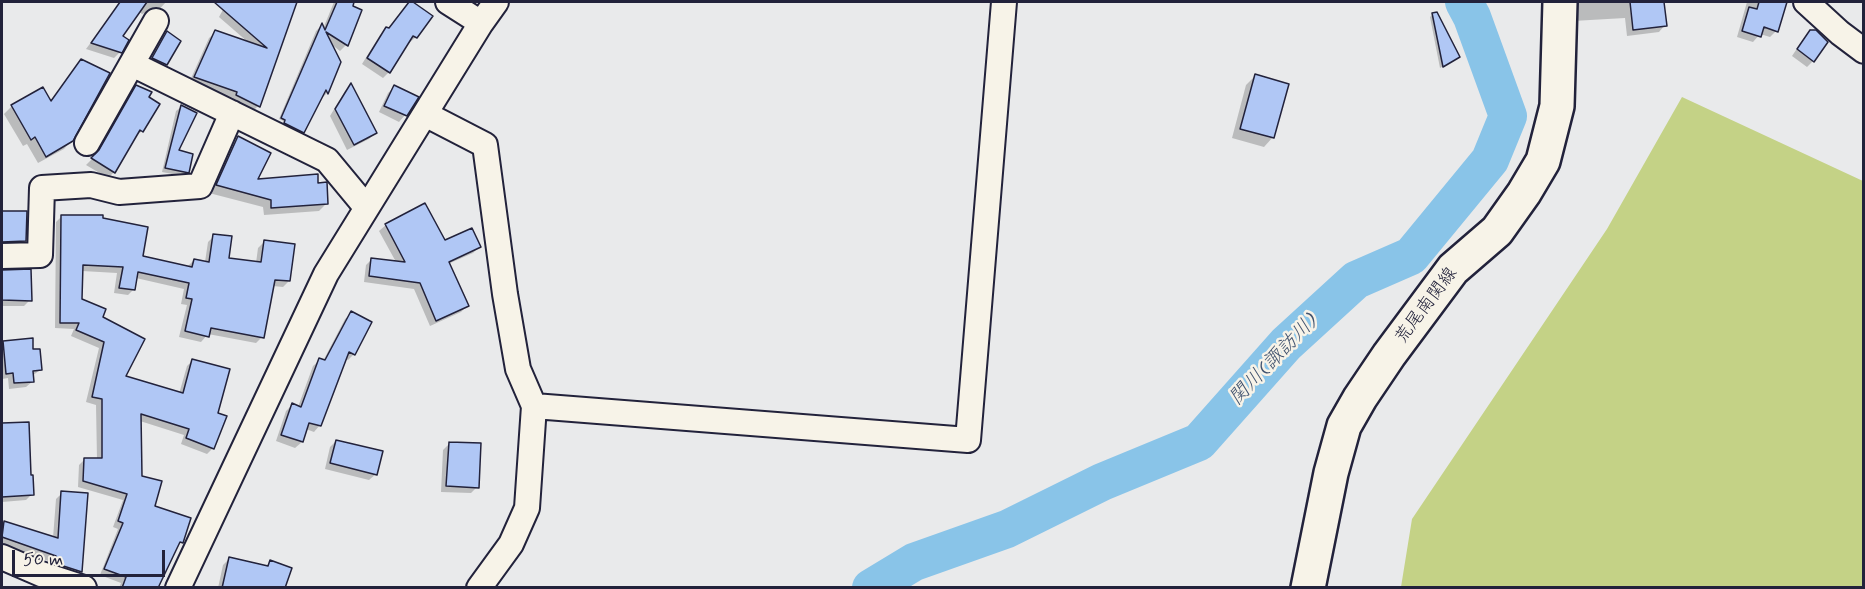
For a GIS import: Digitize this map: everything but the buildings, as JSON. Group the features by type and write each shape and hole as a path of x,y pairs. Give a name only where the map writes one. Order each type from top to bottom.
{"main road":[{"name":"荒尾南関線","path":"1308,588 1331,473 1344,426 1389,356 1453,269 1497,231 1524,193 1542,161 1557,106 1560,2"}],"street":[{"path":"448,2 481,23"},
{"path":"178,588 326,274 496,2"},
{"path":"534,405 968,440 1004,2"},
{"path":"1806,2 1863,51"},
{"path":"87,144 156,21"},
{"path":"132,64 327,160 366,207"},
{"path":"2,256 40,255 42,188 91,185 119,192 200,186 232,113"},
{"path":"425,114 485,145 505,294 518,369 534,405 527,508 512,544 479,588"},
{"path":"2,557 41,574 84,588"}],"green space":[{"path":"1682,97 1863,181 1863,587 1401,587 1412,519 1607,229"}],"waterway":[{"name":"関川(諏訪川)","path":"871,588 914,562 1007,529 1102,482 1199,442 1286,344 1356,280 1411,256 1490,160 1508,116 1472,17 1464,2"}]}
